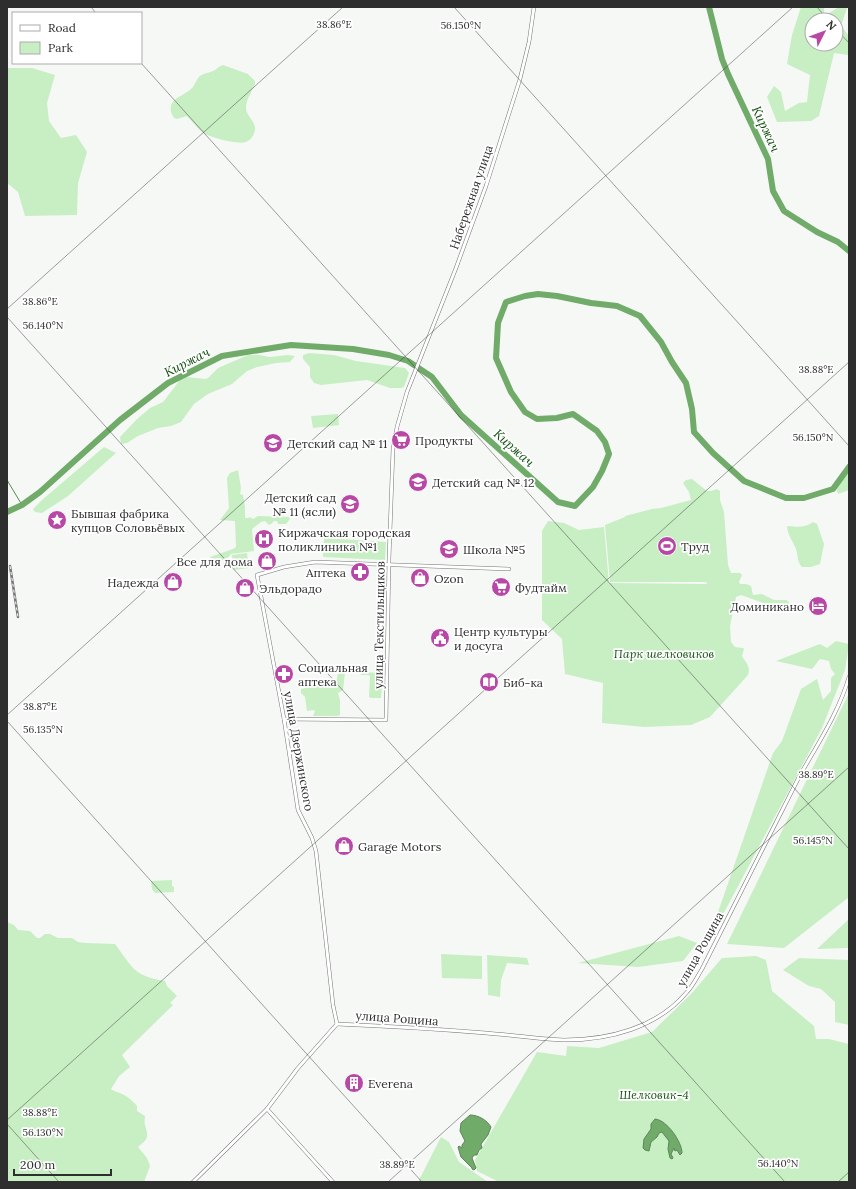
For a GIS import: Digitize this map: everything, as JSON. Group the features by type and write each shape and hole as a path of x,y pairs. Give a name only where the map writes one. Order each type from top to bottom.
{"street":[{"name":"Набережная улица","path":"409,388 486,186 522,71 529,42 534,7"},
{"name":"улица Текстильщиков","path":"284,719 386,720 393,449 397,427 409,388"},
{"name":"улица Дзержинского","path":"337,1024 332,999 316,851 312,838 298,810 284,719 257,575 284,567 315,562 389,565"},
{"path":"389,565 509,570"},
{"name":"улица Рощина","path":"337,1024 485,1032 564,1040 588,1039 619,1034 644,1025 660,1016 674,1006 688,992 702,969 796,784 836,710 845,691 849,677"},
{"path":"193,1182 267,1109 298,1068 337,1024"},
{"path":"267,1109 333,1182"}],"green space":[{"path":"801,7 824,7 824,12 804,12 804,52 844,52 844,30 849,36 849,58 848,55 834,53 819,116 811,121 777,122 767,97 774,86 781,92 785,111 799,103 807,102 810,75 787,64 792,35"},
{"path":"839,7 847,8 844,17 844,12 831,12"},
{"path":"223,65 248,74 255,81 246,104 246,110 254,124 255,130 252,137 246,142 242,143 223,140 205,134 187,116 177,119 174,118 171,112 172,103 192,88 200,76"},
{"path":"7,68 32,68 55,75 47,103 49,121 61,138 76,135 87,152 78,183 77,215 25,216 18,192 7,183"},
{"path":"309,353 334,355 356,361 405,368 409,373 404,387 401,388 390,388 367,380 321,385 314,383 310,377 310,367 303,359 303,355"},
{"path":"248,355 270,357 288,355 295,356 290,362 276,363 247,371 232,384 208,394 194,404 181,422 171,426 158,428 138,436 127,443 121,444 120,437 150,408 163,402 180,380 187,377 208,378 218,368"},
{"path":"338,414 339,425 313,428 311,416"},
{"path":"104,447 116,453 68,496 42,513 35,512 33,509 42,500"},
{"path":"238,470 241,488 240,494 243,495 245,507 245,518 250,517 253,519 258,516 289,517 290,519 286,524 278,524 277,521 274,521 269,525 265,521 261,522 252,529 254,551 231,554 226,560 214,561 211,560 210,557 236,547 235,521 220,520 229,508 227,478 230,473"},
{"path":"849,472 849,490 838,494 836,487"},
{"name":"Парк шелковиков","path":"692,479 707,491 717,489 720,491 720,500 724,512 728,565 731,573 740,573 742,575 739,582 740,584 751,586 753,595 762,594 774,600 787,600 790,605 782,609 741,595 736,597 730,626 731,642 735,647 744,649 742,656 748,665 749,672 748,675 710,717 691,725 645,727 602,723 603,683 565,674 562,639 542,620 542,531 548,521 564,523 579,530 604,527 609,583 707,584 706,582 610,582 605,525 625,516 691,500 689,492 683,483 686,480"},
{"path":"813,522 817,524 824,544 820,564 811,567 802,567 799,563 796,549 789,536 787,527 804,526"},
{"path":"324,538 386,542 385,560 323,557"},
{"path":"247,553 249,568 234,570 232,555"},
{"path":"836,641 849,644 845,670 822,728 718,924 715,921 773,753 782,741 801,689 817,679 823,700 831,691 831,678 835,674 831,669 829,661 820,659 812,669 776,661 820,644 827,648"},
{"path":"345,672 343,690 338,693 340,700 340,715 313,716 315,711 307,711 305,697 301,693 301,689 334,682 337,679 338,673"},
{"path":"360,672 383,673 381,698 369,697 370,676 361,675"},
{"path":"849,693 849,897 784,948 727,944"},
{"path":"172,880 174,892 155,893 152,889 151,881"},
{"path":"849,919 849,948 817,949"},
{"path":"7,922 14,925 18,930 30,931 37,938 40,938 45,934 50,934 58,938 72,938 78,942 115,944 135,970 155,979 165,981 167,986 177,996 170,1003 173,1005 122,1055 130,1067 119,1076 111,1089 130,1099 137,1106 137,1111 145,1116 147,1138 138,1147 147,1158 150,1166 144,1182 7,1182"},
{"path":"679,936 697,943 683,961 638,967 578,963"},
{"path":"441,954 482,956 482,979 442,978"},
{"path":"487,955 527,958 529,965 507,963 501,980 500,997 488,995"},
{"name":"Шелковик-4","path":"756,956 766,960 772,991 814,1026 816,1039 829,1039 849,1044 849,1182 499,1182 477,1171 475,1160 537,1052 566,1056 567,1046 599,1048 652,1032 691,994 722,958"},
{"path":"799,958 849,960 849,1025 835,1022 835,1002 821,989 809,986 783,970"},
{"path":"441,1137 449,1142 459,1162 488,1182 418,1182"}],"shaded area":[{"path":"470,1115 482,1118 491,1127 488,1135 481,1144 482,1148 479,1150 477,1155 474,1155 472,1158 476,1168 474,1170 461,1157 458,1147 459,1146 462,1148 465,1141 460,1131 461,1123"},
{"path":"655,1119 660,1120 673,1132 681,1148 682,1153 680,1155 674,1148 671,1154 673,1158 670,1158 668,1149 669,1141 662,1132 659,1133 651,1142 649,1151 643,1148 644,1139 651,1129 651,1124"}],"waterway":[{"name":"Киржач","path":"709,7 722,59 768,159 773,191 784,211 817,232 838,242 849,251"},
{"name":"Киржач","path":"7,512 22,505 40,492 120,420 168,383 222,356 291,345 353,349 389,355 408,361 432,377 461,415 558,502 575,506 593,487 602,471 609,454 605,442 597,431 573,414 557,418 537,419 525,412 511,392 496,358 498,323 506,302 525,296 538,294 617,306 640,316 661,342 686,383 692,409 694,432 713,453 744,481 786,498 804,498 833,489 849,467"},
{"path":"7,480 22,505"}],"railway":[{"path":"10,566 18,617"}],"place":[{"name":"Продукты","path":"401,440"},
{"name":"Детский сад № 11","path":"273,443"},
{"name":"Детский сад № 12","path":"418,482"},
{"name":"Детский сад № 11 (ясли)","path":"350,504"},
{"name":"Бывшая фабрика купцов Соловьёвых","path":"57,520"},
{"name":"Киржачская городская поликлиника №1","path":"264,539"},
{"name":"Труд","path":"667,546"},
{"name":"Школа №5","path":"449,549"},
{"name":"Все для дома","path":"267,561"},
{"name":"Аптека","path":"360,572"},
{"name":"Ozon","path":"420,578"},
{"name":"Надежда","path":"173,582"},
{"name":"Фудтайм","path":"501,587"},
{"name":"Эльдорадо","path":"245,588"},
{"name":"Доминикано","path":"818,606"},
{"name":"Центр культуры и досуга","path":"440,638"},
{"name":"Социальная аптека","path":"284,674"},
{"name":"Биб-ка","path":"489,682"},
{"name":"Garage Motors","path":"344,846"},
{"name":"Everena","path":"354,1083"}]}
